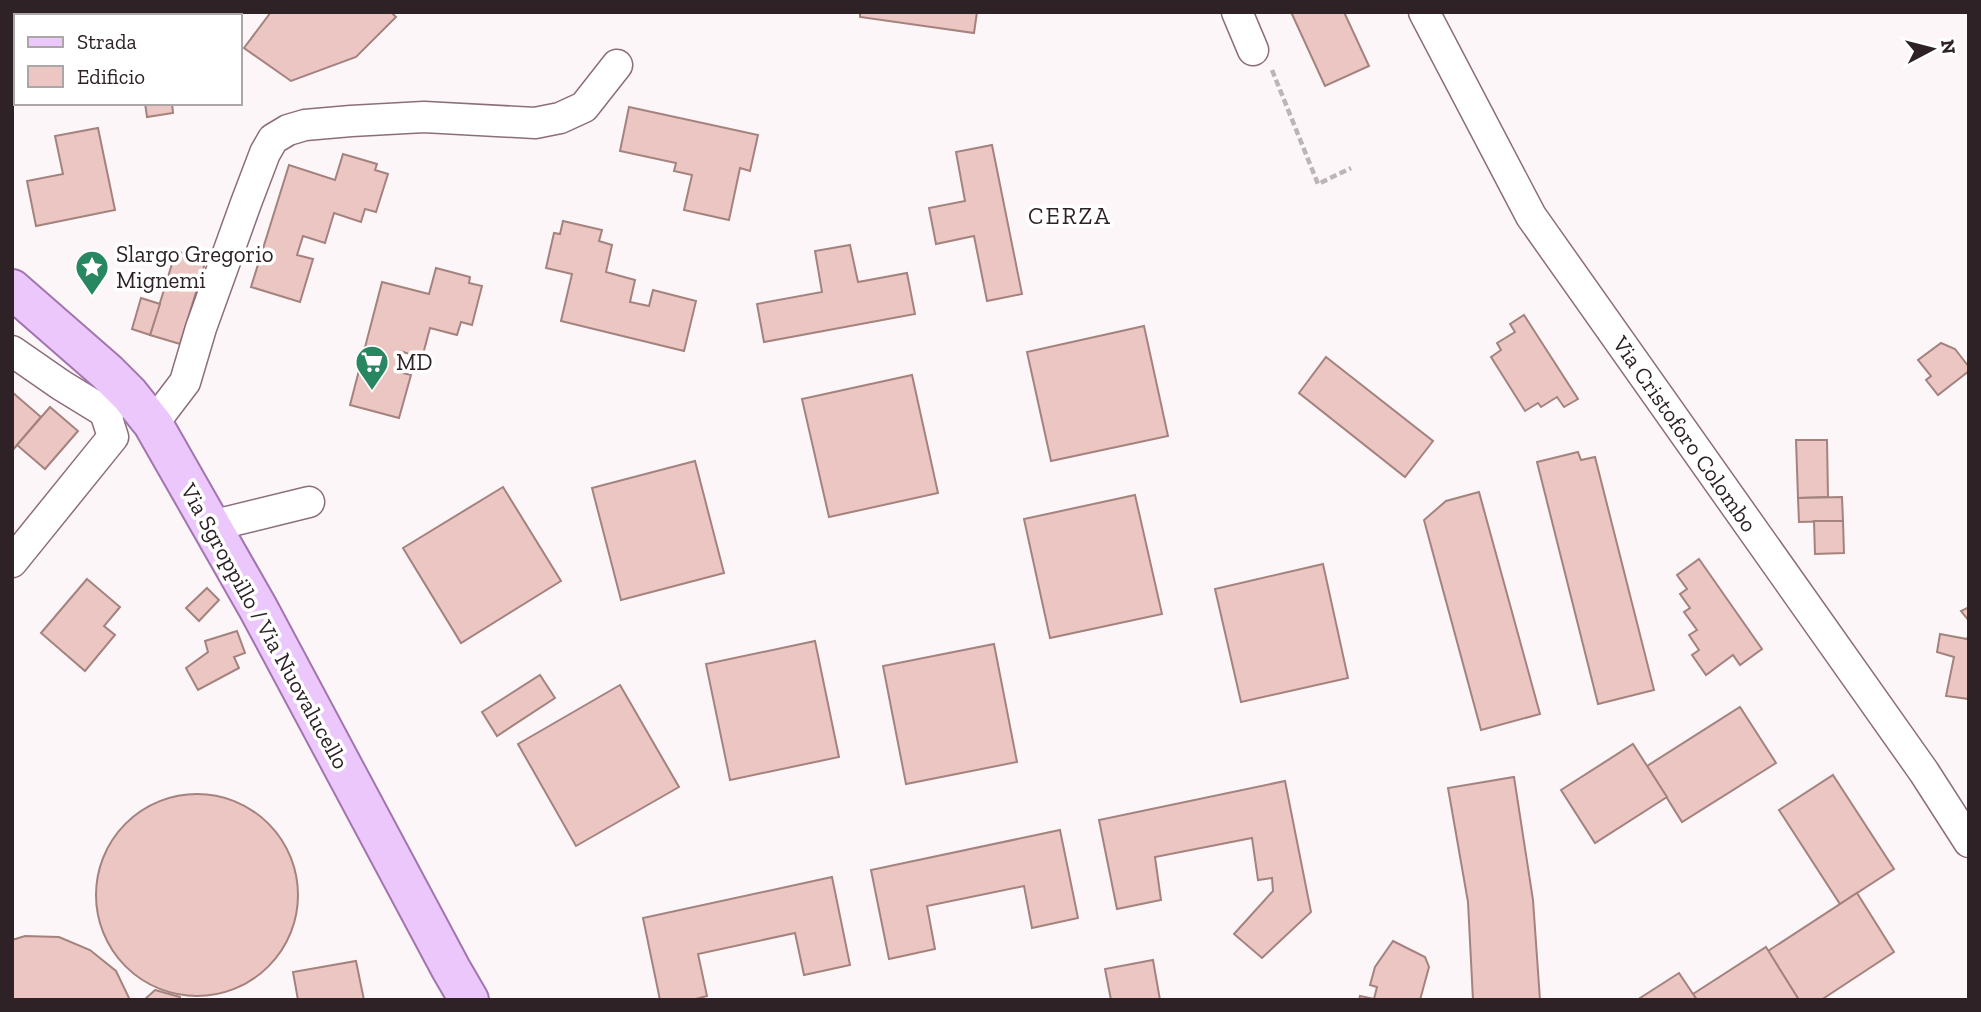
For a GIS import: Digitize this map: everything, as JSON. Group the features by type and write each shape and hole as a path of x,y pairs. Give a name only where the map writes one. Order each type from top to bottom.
{"main road":[{"name":"Via Sgroppillo / Via Nuovalucello","path":"12,289 107,372 117,403 153,424 258,608 450,969 470,1000"}],"street":[{"path":"1237,12 1253,50"},
{"name":"Via Cristoforo Colombo","path":"1424,12 1531,216 1917,761 1969,842"},
{"path":"153,424 185,382 201,328 246,203 273,139 288,130 305,125 351,121 424,117 536,123 560,118 584,107 617,65"},
{"path":"12,351 61,385 117,403 113,437 12,562"},
{"path":"211,526 309,502"}],"path":[{"path":"1253,50 1267,60 1318,184 1351,168"}],"building":[{"path":"271,12 391,12 396,17 356,57 291,81 244,48"},
{"path":"860,12 977,12 974,33 860,17"},
{"path":"1291,12 1344,12 1369,66 1325,86"},
{"path":"145,105 172,105 173,113 147,117"},
{"path":"629,107 758,135 750,171 740,168 729,220 684,210 692,175 674,171 676,163 620,151"},
{"path":"98,128 115,210 36,226 27,181 63,174 55,136"},
{"path":"992,145 1022,294 987,301 974,236 936,244 929,208 965,201 956,152"},
{"path":"343,154 377,164 375,170 388,174 376,212 365,209 361,222 334,213 325,243 303,236 297,255 313,259 300,302 251,287 289,165 335,180"},
{"path":"563,221 602,230 599,241 612,245 606,272 635,280 630,302 649,306 653,290 696,301 684,351 561,321 572,274 546,268 554,233 560,234"},
{"path":"850,245 858,282 907,273 915,314 764,342 757,304 822,292 815,251"},
{"path":"176,251 206,260 180,344 150,335"},
{"path":"436,268 470,277 469,283 482,286 472,325 461,322 457,335 430,328 422,358 400,351 395,371 411,375 399,418 350,405 382,282 429,294"},
{"path":"141,298 160,304 150,335 132,329"},
{"path":"1524,315 1578,399 1564,407 1557,397 1541,407 1538,403 1525,411 1491,357 1501,350 1497,343 1515,332 1510,324"},
{"path":"1144,326 1168,436 1051,461 1027,352"},
{"path":"1941,343 1955,349 1969,367 1969,371 1938,395 1926,380 1931,376 1918,360"},
{"path":"1326,357 1433,441 1405,477 1299,393"},
{"path":"912,375 938,493 829,517 802,399"},
{"path":"12,392 41,417 12,451"},
{"path":"50,407 78,431 45,469 17,445"},
{"path":"1796,440 1827,440 1828,497 1798,498"},
{"path":"1578,452 1581,460 1595,457 1654,690 1598,704 1537,462"},
{"path":"695,461 724,573 621,600 592,488"},
{"path":"503,487 561,581 461,643 403,548"},
{"path":"1479,492 1540,714 1481,730 1424,520 1446,501"},
{"path":"1135,495 1162,614 1050,638 1024,519"},
{"path":"1842,497 1843,521 1799,522 1798,498"},
{"path":"1814,521 1843,521 1844,553 1815,554"},
{"path":"1699,559 1762,649 1740,665 1733,655 1706,675 1692,655 1699,650 1689,635 1697,630 1684,612 1690,608 1680,594 1687,589 1677,575"},
{"path":"1323,564 1348,678 1241,702 1215,589"},
{"path":"87,579 120,607 104,626 115,635 85,671 41,633"},
{"path":"207,588 219,600 199,621 186,608"},
{"path":"1969,607 1969,621 1961,611"},
{"path":"237,631 245,653 234,657 239,668 198,690 186,668 208,652 205,641"},
{"path":"1940,634 1967,639 1969,634 1969,699 1946,696 1954,657 1937,652"},
{"path":"815,641 839,757 730,780 706,664"},
{"path":"994,644 1017,762 906,784 883,666"},
{"path":"540,675 555,698 497,736 482,712"},
{"path":"620,685 679,787 576,846 518,744"},
{"path":"1740,707 1776,763 1682,822 1647,766"},
{"path":"1633,744 1667,797 1595,843 1561,790"},
{"path":"1833,775 1894,869 1840,904 1779,810"},
{"path":"1514,777 1533,900 1540,1000 1473,1000 1468,902 1448,788"},
{"path":"1285,781 1311,912 1262,958 1234,934 1273,891 1272,878 1258,880 1252,838 1155,857 1161,900 1117,909 1099,820"},
{"path":"197,794 236,802 253,811 268,824 281,839 290,856 298,895 290,934 281,951 268,966 253,979 236,988 197,996 158,988 141,979 126,966 113,951 104,934 96,895 104,856 113,839 126,824 141,811 158,802"},
{"path":"1060,830 1078,918 1032,928 1024,886 927,906 935,949 889,959 871,870"},
{"path":"832,877 850,965 804,975 795,933 698,954 707,996 692,1000 660,1000 643,918"},
{"path":"1857,893 1894,952 1821,1000 1799,1000 1768,951"},
{"path":"25,936 59,937 90,950 116,971 130,1000 12,1000 12,940"},
{"path":"1393,941 1425,957 1429,967 1420,1000 1359,1000 1360,996 1374,999 1377,987 1370,985 1375,967"},
{"path":"1766,947 1799,1000 1697,1000 1693,994"},
{"path":"1153,960 1160,1000 1111,1000 1105,969"},
{"path":"356,961 364,1000 298,1000 293,972"},
{"path":"1679,973 1697,1000 1637,1000"},
{"path":"155,990 180,997 180,1000 144,1000"}],"place":[{"name":"Slargo Gregorio Mignemi","path":"92,297"},
{"name":"MD","path":"372,392"}],"district":[{"name":"CERZA","path":"1070,215"}]}
